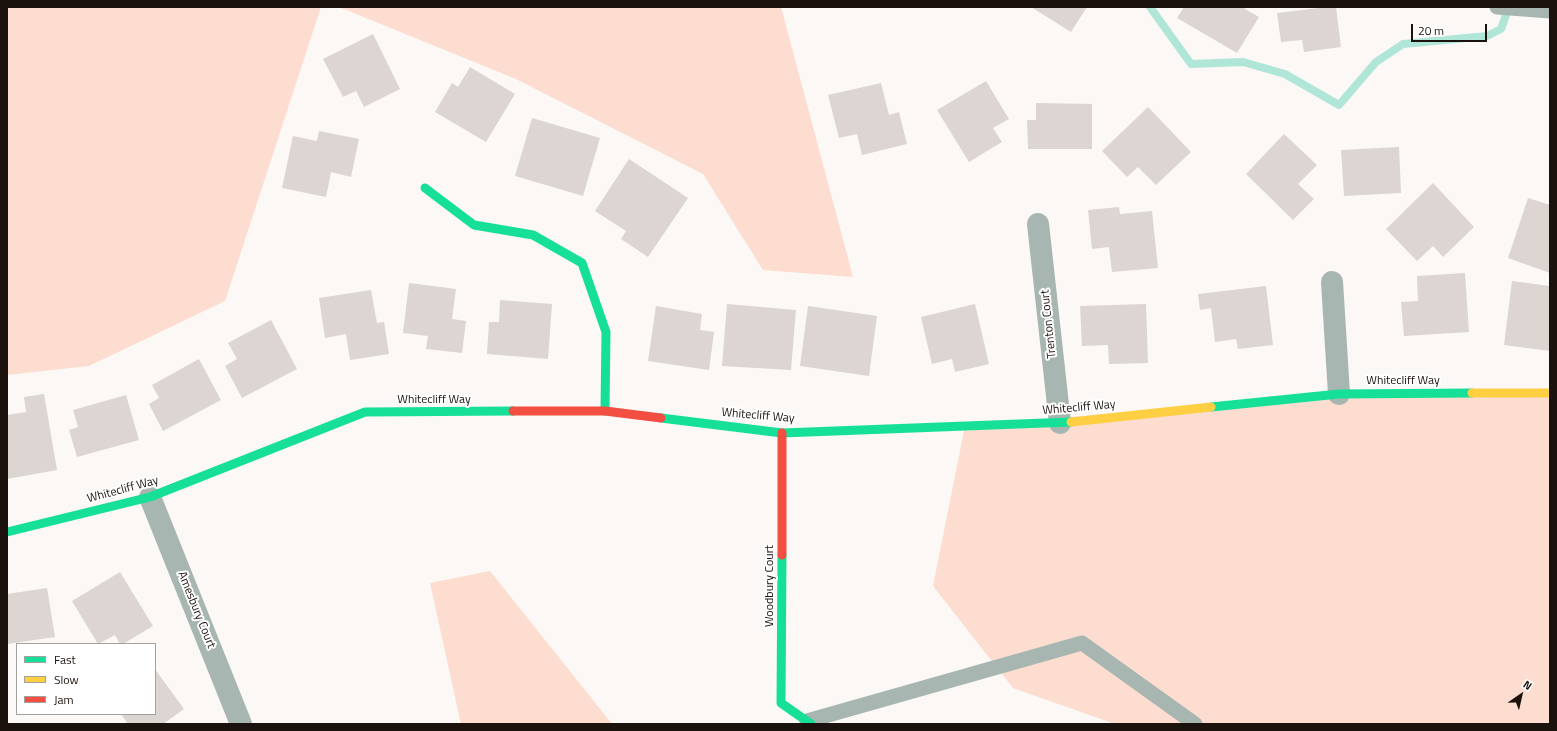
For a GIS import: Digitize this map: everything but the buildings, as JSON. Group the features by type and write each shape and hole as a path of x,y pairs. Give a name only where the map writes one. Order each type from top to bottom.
{"street":[{"path":"425,188 474,225 533,235 582,263 606,332 606,411"},
{"name":"Trenton Court","path":"1038,224 1060,423"},
{"path":"1332,282 1339,394"},
{"name":"Whitecliff Way","path":"7,532 150,497 365,412 606,411 782,433 1060,423 1339,394 1550,393"},
{"name":"Woodbury Court","path":"782,433 781,703 809,723"},
{"name":"Amesbury Court","path":"150,497 241,724"}],"lane":[{"path":"1497,7 1527,8 1550,11"},
{"path":"809,723 1082,644 1195,724"}],"shaded area":[{"path":"7,7 321,7 225,301 89,366 7,375"},
{"path":"339,7 781,7 853,277 763,270 703,174 516,79"},
{"path":"1550,393 1550,724 1115,724 1013,688 933,586 965,426 1339,394"},
{"path":"490,571 612,724 461,724 430,583"}],"waterway":[{"path":"1150,7 1191,64 1243,62 1285,74 1339,105 1376,62 1403,44 1487,36 1501,29 1509,7"}],"traffic: fast":[{"path":"425,188 474,225 533,235 582,263 606,332 605,411"},
{"path":"1211,407 1339,394 1472,393"},
{"path":"7,532 150,497 365,412 513,411"},
{"path":"661,418 782,433 1071,422"},
{"path":"782,555 781,703 811,724"}],"traffic: slow":[{"path":"1472,393 1550,393"},
{"path":"1071,422 1211,407"}],"traffic: jam":[{"path":"513,411 605,411 661,418"},
{"path":"782,433 782,555"}]}
